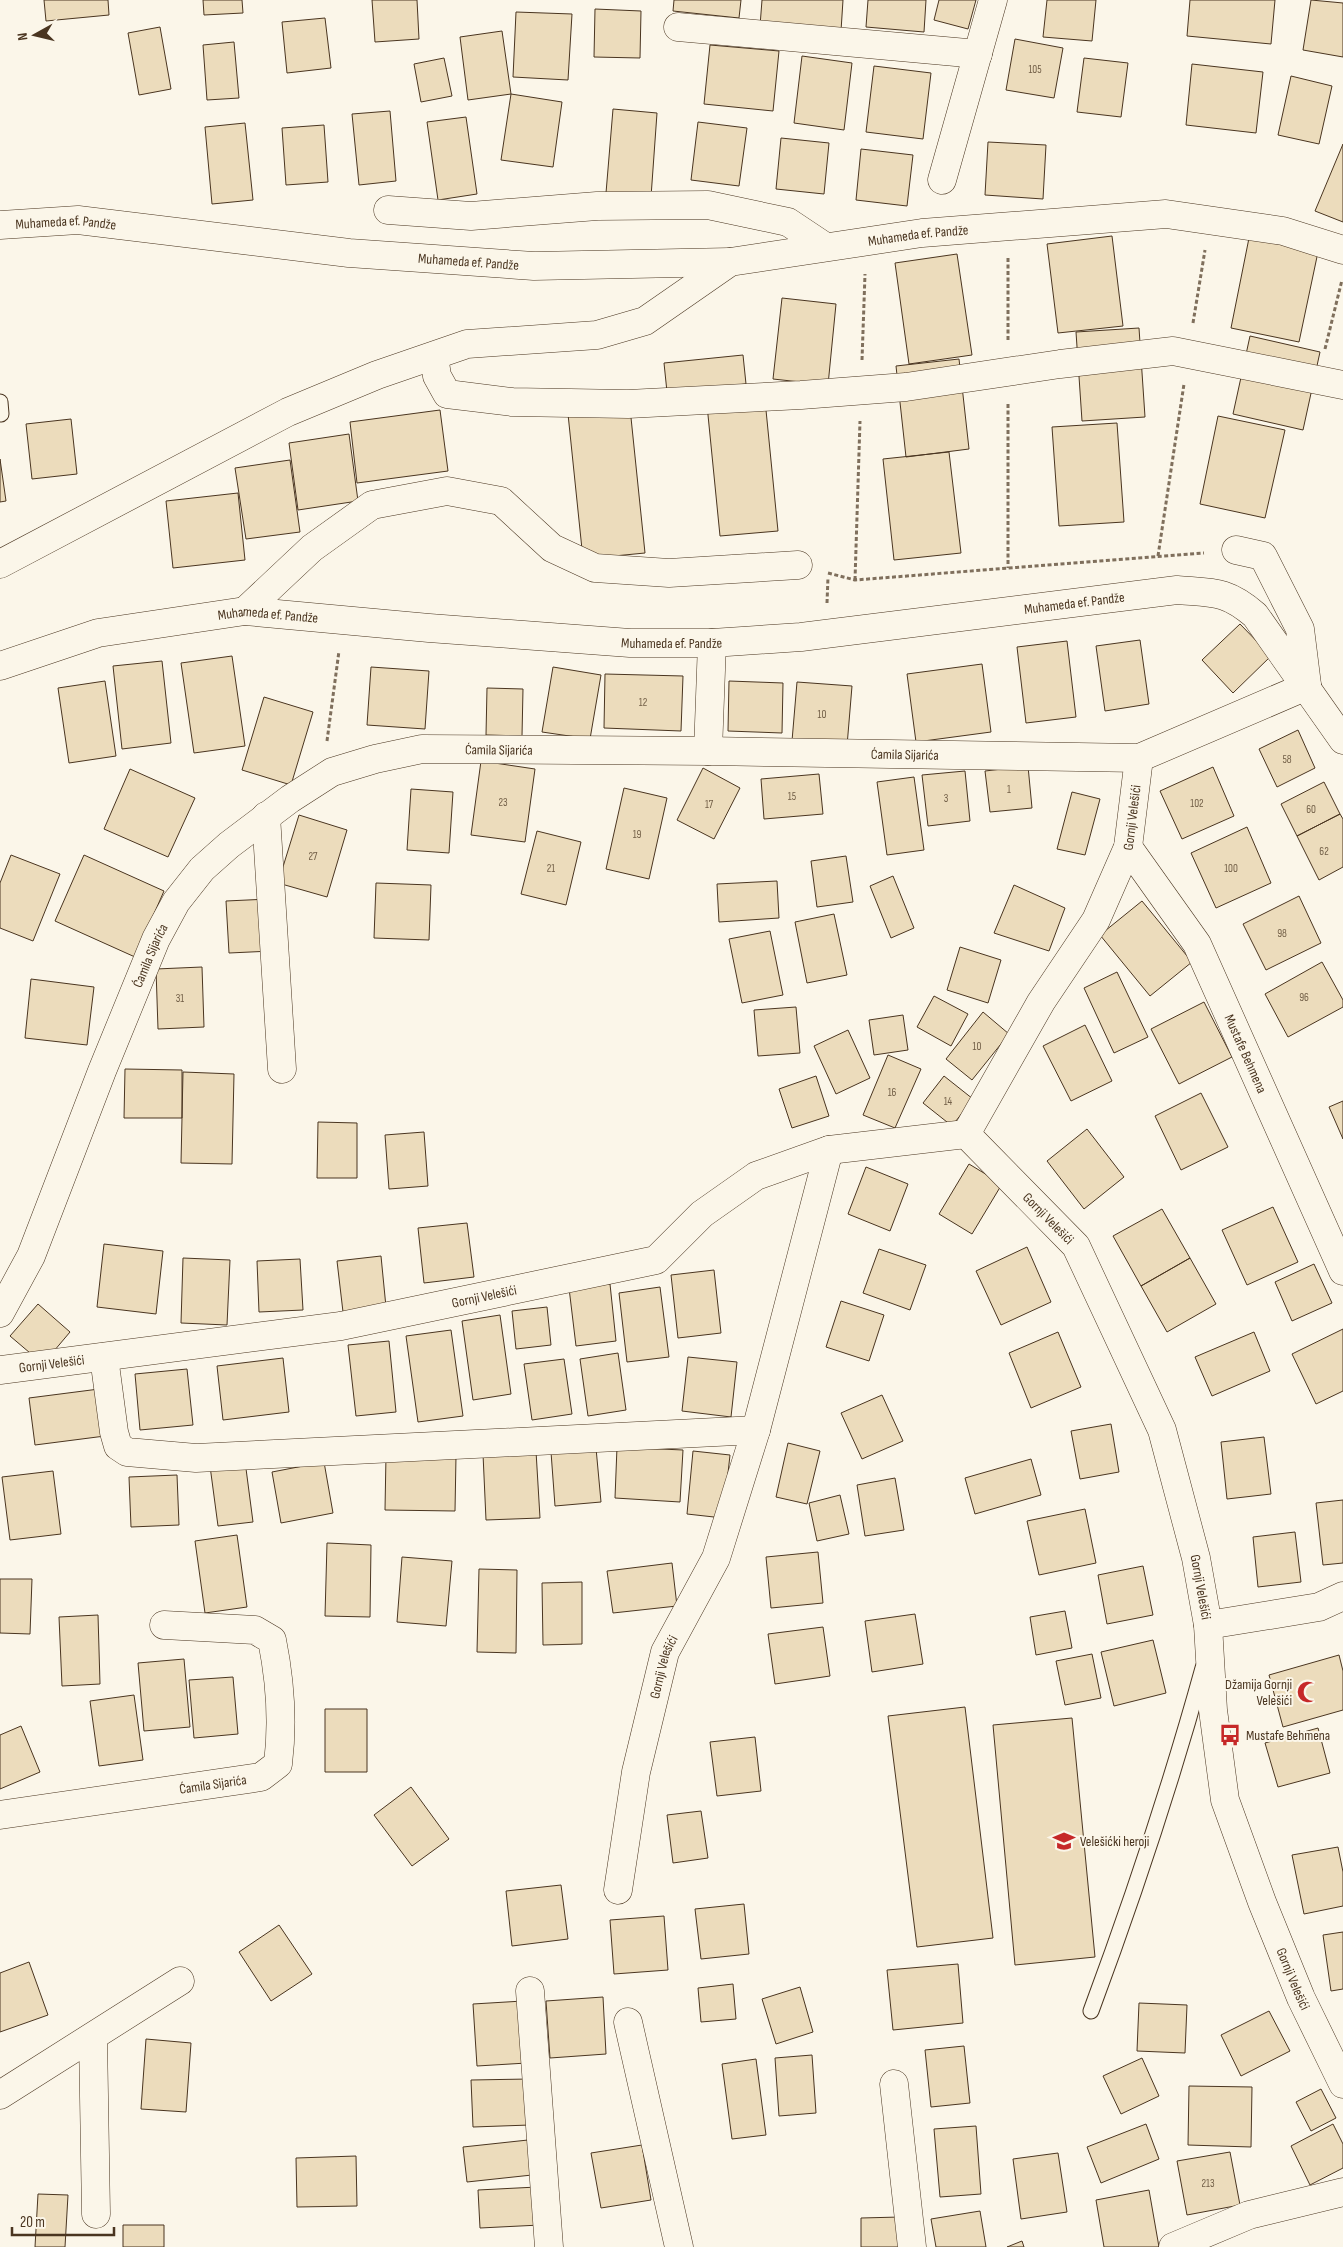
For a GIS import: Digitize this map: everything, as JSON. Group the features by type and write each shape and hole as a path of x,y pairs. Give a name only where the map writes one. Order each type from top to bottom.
{"street":[{"path":"942,180 993,0"},
{"path":"678,27 978,54"},
{"path":"388,210 471,216 597,206 708,205 788,222 824,246"},
{"name":"Muhameda ef. Pandže","path":"0,225 78,220 349,253 534,266 730,262 824,246 922,233 1166,214 1282,231 1343,250"},
{"name":"Muhameda ef. Pandže","path":"0,564 288,412 377,375 467,344 597,335 645,321 730,262"},
{"path":"434,356 437,376 447,394 512,402 628,404 801,395 906,387 1060,364 1172,351 1330,382"},
{"path":"245,611 312,548 372,505 446,491 501,501 552,548 595,568 669,573 798,565"},
{"path":"1236,550 1263,556 1300,629 1307,686 1343,740"},
{"name":"Muhameda ef. Pandže","path":"0,666 98,633 245,611 630,643 712,642 800,637 1177,590 1219,594 1239,601 1255,615 1307,686"},
{"path":"708,751 712,642"},
{"name":"Ćamila Sijarića","path":"0,1313 31,1256 102,1071 156,939 176,902 202,870 229,845 266,816 332,772 375,759 422,749 708,751 1139,758 1307,686"},
{"name":"Gornji Velešići","path":"966,1134 1041,1002 1096,920 1128,846 1139,758"},
{"path":"266,816 282,1069"},
{"name":"Mustafe Behmena","path":"1128,846 1197,944 1343,1271"},
{"name":"Gornji Velešići","path":"0,1370 341,1326 656,1260 702,1214 756,1176 829,1150 966,1134"},
{"name":"Gornji Velešići","path":"966,1134 1076,1246 1162,1430 1196,1558 1208,1636 1212,1710 1225,1800 1262,1902 1298,1989 1343,2084"},
{"name":"Gornji Velešići","path":"618,1890 636,1772 665,1652 716,1558 756,1430 829,1150"},
{"name":"Gornji Velešići","path":"104,1357 114,1432 118,1446 127,1452 196,1458 756,1430"},
{"path":"1208,1636 1319,1607 1343,1596"},
{"name":"Ćamila Sijarića","path":"0,1815 260,1778 278,1764 281,1742 277,1666 272,1640 255,1630 164,1625"},
{"path":"0,2095 180,1982"},
{"path":"530,1991 548,2247"},
{"path":"628,2022 679,2247"},
{"path":"92,2036 96,2214"},
{"path":"894,2084 912,2247"},
{"path":"1173,2247 1249,2215 1343,2192"}],"lane":[{"path":"0,402 1,414"},
{"path":"1091,2011 1135,1893 1184,1735 1208,1636"}],"path":[{"path":"1158,556 1210,220"},
{"path":"1330,382 1343,276"},
{"path":"798,565 855,580 1236,550"},
{"path":"322,779 344,620"}],"building":[{"path":"44,0 108,0 109,15 46,21"},
{"path":"203,0 242,0 243,13 204,15"},
{"path":"372,0 417,0 419,39 375,42"},
{"path":"674,0 741,0 739,18 673,11"},
{"path":"762,0 843,0 841,31 760,26"},
{"path":"868,0 926,0 924,32 866,27"},
{"path":"939,0 976,0 968,29 934,20"},
{"path":"1047,0 1096,0 1092,41 1043,37"},
{"path":"1190,0 1275,0 1271,44 1187,36"},
{"path":"1311,0 1343,3 1343,57 1303,50"},
{"path":"595,9 641,11 640,58 594,57"},
{"path":"516,12 572,14 568,80 513,77"},
{"path":"325,18 331,68 287,73 282,22"},
{"path":"160,27 171,89 139,95 128,33"},
{"path":"502,31 511,94 468,100 460,37"},
{"path":"1015,39 1063,48 1054,98 1006,90"},
{"path":"234,42 239,98 207,100 203,45"},
{"path":"710,45 779,51 773,111 704,104"},
{"path":"802,56 852,63 844,130 794,123"},
{"path":"444,58 452,96 421,102 414,64"},
{"path":"1084,58 1128,63 1121,117 1077,112"},
{"path":"1192,64 1263,72 1256,133 1186,125"},
{"path":"874,66 931,73 923,139 866,132"},
{"path":"1291,76 1332,86 1319,144 1278,135"},
{"path":"511,94 562,102 553,167 501,160"},
{"path":"613,109 657,113 651,197 606,193"},
{"path":"390,111 396,181 359,185 352,114"},
{"path":"466,117 477,194 438,200 427,122"},
{"path":"698,122 747,128 739,186 691,180"},
{"path":"245,123 253,200 212,204 205,127"},
{"path":"324,125 328,182 286,185 282,128"},
{"path":"781,138 829,143 824,194 776,189"},
{"path":"988,142 1046,145 1043,199 985,195"},
{"path":"1343,144 1343,222 1315,211"},
{"path":"861,149 913,155 907,206 856,200"},
{"path":"1112,236 1123,326 1058,333 1047,244"},
{"path":"1249,238 1318,252 1299,342 1231,328"},
{"path":"957,254 972,355 909,364 895,263"},
{"path":"782,298 836,304 828,385 773,379"},
{"path":"1139,328 1145,417 1082,421 1076,332"},
{"path":"1250,336 1320,352 1303,430 1233,414"},
{"path":"743,355 746,384 667,392 664,363"},
{"path":"959,359 969,449 906,457 896,366"},
{"path":"765,400 778,531 720,536 707,405"},
{"path":"630,408 645,553 583,559 568,414"},
{"path":"440,410 448,471 357,483 350,422"},
{"path":"1218,416 1285,430 1265,518 1200,504"},
{"path":"71,419 77,474 32,479 26,424"},
{"path":"1117,423 1124,522 1059,526 1052,427"},
{"path":"349,434 358,501 298,510 289,443"},
{"path":"949,452 961,553 894,560 883,459"},
{"path":"0,459 6,501 0,502"},
{"path":"290,460 300,532 246,539 235,468"},
{"path":"238,493 245,560 173,568 166,501"},
{"path":"1240,624 1271,656 1233,693 1202,660"},
{"path":"1140,640 1149,704 1105,711 1096,646"},
{"path":"1067,641 1076,717 1026,723 1017,647"},
{"path":"232,656 245,746 194,753 181,663"},
{"path":"162,661 171,743 122,749 113,666"},
{"path":"982,664 991,732 916,742 907,674"},
{"path":"371,667 429,671 425,729 367,725"},
{"path":"553,667 601,675 590,739 542,732"},
{"path":"605,674 683,676 681,731 604,728"},
{"path":"105,681 116,756 69,763 58,688"},
{"path":"729,681 783,683 782,733 728,731"},
{"path":"797,682 852,686 847,746 792,741"},
{"path":"487,688 523,689 522,736 486,735"},
{"path":"264,697 313,712 291,785 242,770"},
{"path":"1298,730 1315,768 1277,787 1259,749"},
{"path":"481,761 535,769 525,842 471,835"},
{"path":"1028,766 1032,808 990,812 985,771"},
{"path":"1213,767 1234,816 1182,839 1160,791"},
{"path":"703,768 740,788 714,839 677,820"},
{"path":"130,769 195,798 168,857 104,829"},
{"path":"965,771 970,821 928,826 922,775"},
{"path":"819,774 823,814 764,819 761,779"},
{"path":"914,777 924,850 887,855 877,782"},
{"path":"1324,782 1340,814 1297,836 1281,804"},
{"path":"624,788 667,798 649,879 606,869"},
{"path":"411,789 453,792 449,853 407,850"},
{"path":"1072,792 1100,799 1085,855 1057,849"},
{"path":"1340,814 1343,819 1343,867 1319,880 1297,836"},
{"path":"299,815 347,830 327,897 278,883"},
{"path":"1247,827 1271,883 1216,908 1191,853"},
{"path":"537,831 581,842 566,905 521,894"},
{"path":"11,855 60,874 33,941 0,928 0,883"},
{"path":"84,855 164,891 135,957 55,921"},
{"path":"846,856 853,902 817,907 811,861"},
{"path":"893,876 914,928 891,938 870,886"},
{"path":"777,881 779,918 719,922 717,884"},
{"path":"376,883 431,885 429,940 374,938"},
{"path":"1014,885 1065,908 1049,951 994,933"},
{"path":"1299,896 1321,943 1266,970 1243,924"},
{"path":"269,899 272,951 229,953 226,901"},
{"path":"1142,901 1192,962 1150,996 1100,935"},
{"path":"834,914 847,975 807,983 795,922"},
{"path":"770,931 783,995 742,1003 729,939"},
{"path":"960,947 1001,960 988,1003 947,990"},
{"path":"1322,962 1343,1000 1343,1007 1288,1037 1265,994"},
{"path":"202,967 204,1027 158,1029 156,969"},
{"path":"1117,972 1148,1037 1114,1053 1084,988"},
{"path":"31,979 94,987 87,1045 25,1038"},
{"path":"934,996 968,1014 951,1046 917,1027"},
{"path":"1204,1002 1232,1057 1179,1084 1151,1029"},
{"path":"796,1007 800,1053 758,1056 754,1010"},
{"path":"983,1012 1009,1034 972,1080 946,1059"},
{"path":"903,1015 908,1050 874,1055 869,1020"},
{"path":"1085,1025 1112,1081 1071,1101 1043,1046"},
{"path":"848,1030 870,1078 836,1094 814,1046"},
{"path":"888,1055 921,1069 895,1128 863,1115"},
{"path":"125,1069 182,1070 182,1118 124,1118"},
{"path":"183,1072 234,1074 232,1164 181,1163"},
{"path":"816,1076 829,1116 792,1128 779,1089"},
{"path":"944,1076 973,1099 952,1126 923,1103"},
{"path":"1201,1093 1228,1147 1181,1170 1155,1116"},
{"path":"1343,1101 1343,1139 1329,1107"},
{"path":"318,1122 357,1123 357,1178 317,1178"},
{"path":"1087,1129 1124,1177 1084,1209 1047,1161"},
{"path":"424,1132 428,1186 389,1189 385,1135"},
{"path":"969,1164 1002,1184 972,1234 939,1214"},
{"path":"866,1167 908,1184 890,1231 848,1214"},
{"path":"1273,1207 1298,1262 1247,1285 1222,1230"},
{"path":"1162,1209 1190,1258 1141,1286 1113,1236"},
{"path":"467,1223 474,1277 424,1283 418,1228"},
{"path":"104,1244 163,1251 156,1314 97,1307"},
{"path":"1027,1247 1051,1302 1001,1325 976,1271"},
{"path":"879,1249 926,1265 910,1310 863,1293"},
{"path":"381,1256 386,1307 343,1312 337,1261"},
{"path":"183,1258 230,1260 227,1325 181,1323"},
{"path":"1190,1258 1216,1304 1167,1332 1141,1286"},
{"path":"300,1259 303,1310 259,1312 257,1261"},
{"path":"1314,1264 1332,1303 1292,1321 1275,1282"},
{"path":"714,1270 721,1333 678,1338 671,1275"},
{"path":"610,1284 616,1341 576,1346 569,1288"},
{"path":"660,1287 669,1357 627,1362 619,1293"},
{"path":"841,1301 884,1315 869,1361 826,1347"},
{"path":"38,1304 70,1332 43,1364 10,1336"},
{"path":"547,1307 551,1345 516,1349 512,1311"},
{"path":"500,1315 511,1394 473,1400 462,1321"},
{"path":"1343,1329 1343,1391 1316,1404 1292,1354"},
{"path":"451,1330 463,1416 418,1422 406,1336"},
{"path":"1058,1332 1081,1387 1031,1408 1009,1353"},
{"path":"1254,1332 1270,1371 1212,1396 1195,1357"},
{"path":"389,1341 396,1412 356,1416 348,1345"},
{"path":"618,1353 626,1410 588,1416 580,1359"},
{"path":"688,1357 737,1362 731,1417 682,1411"},
{"path":"283,1358 289,1412 223,1420 217,1366"},
{"path":"564,1359 572,1414 532,1420 524,1364"},
{"path":"187,1369 193,1425 140,1430 135,1374"},
{"path":"99,1389 105,1436 35,1445 29,1398"},
{"path":"882,1395 903,1441 862,1459 841,1413"},
{"path":"1111,1424 1119,1472 1080,1479 1071,1431"},
{"path":"1264,1437 1271,1494 1227,1499 1221,1442"},
{"path":"788,1443 820,1451 807,1504 776,1497"},
{"path":"617,1447 683,1450 680,1502 615,1498"},
{"path":"596,1448 601,1502 555,1506 551,1452"},
{"path":"536,1451 540,1518 486,1520 483,1454"},
{"path":"693,1451 730,1455 723,1518 687,1514"},
{"path":"386,1455 456,1456 455,1511 385,1510"},
{"path":"1031,1459 1041,1495 975,1514 965,1478"},
{"path":"245,1461 253,1522 218,1526 210,1466"},
{"path":"324,1462 333,1513 281,1523 272,1472"},
{"path":"53,1471 61,1534 10,1540 2,1477"},
{"path":"177,1475 179,1525 131,1527 129,1477"},
{"path":"895,1478 904,1530 865,1536 857,1485"},
{"path":"840,1495 849,1534 817,1541 809,1503"},
{"path":"1343,1500 1343,1563 1323,1565 1316,1503"},
{"path":"1085,1509 1096,1563 1039,1575 1027,1521"},
{"path":"1295,1532 1301,1582 1258,1587 1253,1537"},
{"path":"237,1535 247,1607 205,1613 195,1541"},
{"path":"327,1543 371,1545 370,1617 325,1616"},
{"path":"818,1552 823,1603 771,1608 766,1557"},
{"path":"402,1557 452,1561 446,1626 397,1622"},
{"path":"672,1563 677,1606 613,1613 607,1571"},
{"path":"1143,1566 1153,1615 1107,1624 1098,1575"},
{"path":"479,1569 517,1570 516,1653 477,1652"},
{"path":"0,1579 32,1579 30,1634 0,1633"},
{"path":"582,1582 582,1644 543,1645 542,1583"},
{"path":"1065,1611 1072,1648 1036,1655 1030,1617"},
{"path":"915,1614 923,1664 872,1672 865,1621"},
{"path":"98,1615 100,1684 62,1686 59,1617"},
{"path":"823,1627 830,1676 775,1684 768,1634"},
{"path":"1153,1640 1166,1693 1114,1706 1101,1652"},
{"path":"1092,1654 1101,1698 1065,1705 1056,1661"},
{"name":"Džamija Gornji Velešići","path":"1339,1655 1343,1671 1343,1710 1283,1727 1269,1675"},
{"path":"184,1659 190,1727 144,1731 138,1663"},
{"path":"233,1677 238,1734 194,1738 189,1680"},
{"path":"134,1695 143,1760 99,1766 90,1701"},
{"path":"965,1707 993,1938 917,1947 888,1716"},
{"path":"325,1709 367,1709 367,1772 325,1772"},
{"path":"1072,1718 1095,1957 1015,1965 993,1725"},
{"path":"21,1726 40,1772 0,1789 0,1735"},
{"path":"1318,1728 1330,1773 1278,1787 1265,1743"},
{"path":"755,1737 761,1791 717,1796 710,1742"},
{"path":"411,1787 449,1839 412,1866 374,1815"},
{"path":"701,1811 708,1858 673,1863 667,1815"},
{"path":"1338,1847 1343,1872 1343,1906 1304,1914 1292,1855"},
{"path":"561,1885 568,1939 512,1946 506,1891"},
{"path":"744,1904 749,1954 701,1959 695,1909"},
{"path":"664,1916 668,1970 614,1974 610,1920"},
{"path":"279,1925 312,1974 271,2001 239,1952"},
{"path":"1343,1932 1343,1989 1331,1991 1323,1935"},
{"path":"29,1962 48,2015 0,2032 0,1973"},
{"path":"958,1964 963,2023 893,2030 887,1970"},
{"path":"733,1984 736,2019 701,2022 698,1988"},
{"path":"800,1987 813,2032 776,2044 762,1999"},
{"path":"603,1997 606,2054 550,2058 546,2001"},
{"path":"523,2001 527,2063 477,2066 473,2004"},
{"path":"1139,2003 1187,2005 1185,2053 1137,2051"},
{"path":"1269,2011 1290,2051 1241,2076 1221,2035"},
{"path":"146,2039 191,2043 186,2112 141,2109"},
{"path":"964,2046 970,2103 931,2107 925,2050"},
{"path":"812,2055 816,2113 779,2116 775,2058"},
{"path":"1142,2058 1159,2096 1121,2114 1103,2076"},
{"path":"756,2059 766,2135 732,2139 722,2064"},
{"path":"529,2079 530,2125 473,2127 471,2080"},
{"path":"1189,2086 1252,2087 1251,2147 1188,2145"},
{"path":"1321,2089 1336,2118 1311,2131 1296,2102"},
{"path":"1146,2124 1159,2159 1101,2183 1087,2147"},
{"path":"1333,2124 1343,2144 1343,2168 1310,2185 1291,2146"},
{"path":"976,2126 981,2194 940,2197 934,2129"},
{"path":"528,2140 532,2175 467,2182 463,2147"},
{"path":"642,2145 651,2200 601,2208 591,2153"},
{"path":"1230,2152 1240,2205 1187,2215 1177,2161"},
{"path":"1058,2153 1067,2212 1021,2219 1013,2159"},
{"path":"356,2156 357,2206 297,2207 296,2158"},
{"path":"537,2187 540,2225 480,2228 478,2190"},
{"path":"1149,2190 1159,2247 1104,2247 1096,2200"},
{"path":"38,2194 68,2195 65,2247 35,2247"},
{"path":"980,2211 986,2247 936,2247 931,2219"},
{"path":"900,2217 900,2247 861,2247 861,2218"},
{"path":"123,2225 164,2225 164,2247 123,2247"},
{"path":"1022,2241 1024,2247 1007,2247"}],"place":[{"name":"Džamija Gornji Velešići","path":"1308,1692"},
{"name":"Mustafe Behmena","path":"1230,1735"},
{"name":"Velešićki heroji","path":"1064,1841"}]}
